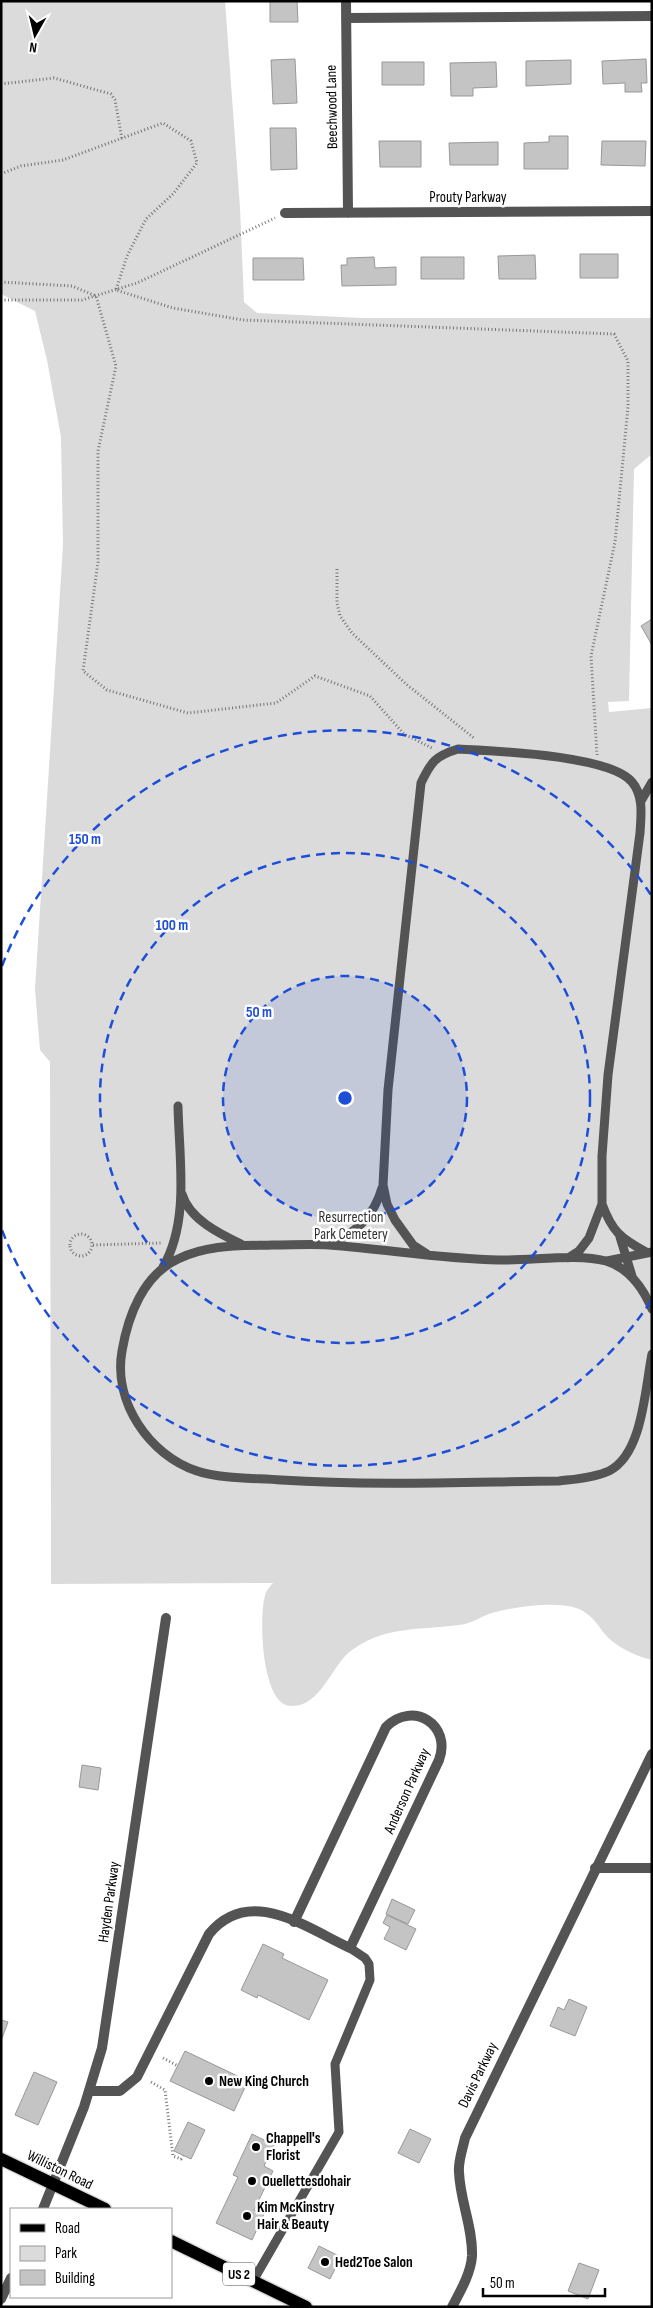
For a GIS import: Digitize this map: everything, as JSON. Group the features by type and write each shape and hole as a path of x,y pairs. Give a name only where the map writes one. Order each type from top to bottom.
{"main road":[{"name":"Williston Road","path":"1,2159 103,2208"},
{"name":"US 2","path":"172,2241 306,2307"}],"street":[{"name":"Beechwood Lane","path":"346,1 348,213"},
{"path":"346,18 652,16"},
{"name":"Prouty Parkway","path":"285,213 652,211"},
{"name":"Hayden Parkway","path":"43,2208 90,2091 106,2029 166,1618"},
{"name":"Anderson Parkway","path":"294,1922 386,1727 404,1716 425,1718 439,1733 442,1754 350,1948"},
{"name":"Davis Parkway","path":"452,2307 465,2280 472,2258 471,2232 462,2197 458,2170 465,2138 652,1754"},
{"path":"595,1868 652,1868"},
{"path":"90,2091 120,2091 137,2077 209,1934 225,1917 245,1910 256,1910 294,1922 350,1948"},
{"path":"1,2299 10,2280"}],"lane":[{"path":"428,1255 414,1245 395,1220 386,1204 383,1185 388,1090 416,812 421,783 431,763 442,754 458,749 487,750 598,764 621,772 633,782 641,801 640,833 608,1075 602,1156 602,1204 608,1222 620,1237 632,1276 652,1309"},
{"path":"641,801 652,782"},
{"path":"162,1270 174,1242 180,1216 178,1106"},
{"path":"326,1245 344,1238 358,1228 377,1204 383,1185"},
{"path":"180,1186 184,1199 196,1215 216,1232 243,1245"},
{"path":"568,1258 579,1251 588,1238 602,1204"},
{"path":"620,1237 649,1252"},
{"path":"649,1252 607,1261 568,1258 499,1260 326,1245 243,1245 200,1250 176,1259 145,1287 126,1324 120,1364 125,1397 137,1424 162,1452 197,1471 239,1477 335,1483 549,1481 587,1478 609,1471 622,1461 631,1448 636,1436 652,1354"},
{"path":"607,1261 632,1276"},
{"path":"253,2281 338,2132 335,2064 370,1980 369,1964 365,1958 350,1948"}],"path":[{"path":"1,84 54,78 111,94 115,100 122,139"},
{"path":"1,174 21,166 63,160 163,124 191,140 197,163 173,194 146,219 127,256 116,290"},
{"path":"1,300 82,300 116,290 137,283 285,213"},
{"path":"1,282 72,286 96,296"},
{"path":"116,290 173,308 243,320 614,334 628,361 628,407 615,542 591,656 598,764"},
{"path":"96,296 116,366 98,451 98,562 83,671 107,690 188,713 276,703 315,676 370,696 404,734 442,754"},
{"path":"336,569 337,603 340,616 352,633 392,671 487,750"},
{"path":"82,1234 88,1236 93,1245 90,1252 83,1256 73,1252 70,1245 73,1238 82,1234"},
{"path":"93,1245 174,1242"},
{"path":"163,2058 178,2066"},
{"path":"151,2082 165,2090 173,2156 181,2160 183,2156"}],"green space":[{"name":"Resurrection Park Cemetery","path":"1,1 225,1 240,208 244,302 257,313 362,318 652,318 652,454 634,469 629,701 608,702 609,712 652,708 652,1660 619,1646 603,1632 590,1616 579,1609 559,1605 521,1607 489,1614 465,1624 407,1630 379,1636 352,1650 338,1665 318,1693 310,1700 301,1705 290,1706 280,1701 273,1690 264,1656 262,1618 266,1592 273,1583 51,1584 50,1062 40,1050 35,989 63,545 61,437 47,360 35,311 1,294"}],"building":[{"path":"270,1 297,1 298,22 270,22"},
{"path":"295,59 297,103 273,104 271,60"},
{"path":"646,59 647,83 641,83 642,92 625,92 625,83 603,84 602,61"},
{"path":"571,60 571,84 526,86 526,61"},
{"path":"382,62 424,62 424,85 382,85"},
{"path":"496,62 497,87 473,88 473,96 451,96 450,63"},
{"path":"270,128 296,128 297,169 271,170"},
{"path":"549,136 568,136 568,169 524,169 524,143 549,142"},
{"path":"379,141 421,141 421,167 380,167"},
{"path":"602,141 646,141 645,166 601,165"},
{"path":"498,142 498,165 450,165 449,143"},
{"path":"580,254 618,254 618,278 580,278"},
{"path":"535,255 536,279 499,279 498,256"},
{"path":"374,257 375,268 396,267 396,285 342,286 341,265 347,265 347,258"},
{"path":"421,257 464,257 464,279 421,279"},
{"path":"253,258 303,258 304,280 253,280"},
{"path":"652,619 652,645 641,626"},
{"path":"82,1765 101,1768 98,1790 79,1787"},
{"path":"392,1899 415,1910 408,1924 386,1914"},
{"path":"387,1915 416,1929 406,1950 384,1939 390,1927 383,1923"},
{"path":"263,1944 284,1954 282,1958 328,1980 309,2020 258,1995 257,1998 241,1990"},
{"path":"569,1999 587,2007 575,2036 550,2026 558,2007 564,2010"},
{"path":"1,2020 8,2022 1,2041"},
{"name":"New King Church","path":"185,2051 248,2081 234,2111 170,2081"},
{"path":"34,2072 57,2082 38,2125 15,2115"},
{"path":"188,2122 205,2130 191,2159 174,2151"},
{"path":"410,2129 431,2139 419,2163 398,2153"},
{"path":"252,2134 274,2145 264,2166 273,2171 254,2210 264,2214 252,2240 216,2223 238,2177 233,2175"},
{"name":"Hed2Toe Salon","path":"319,2246 341,2257 330,2279 308,2268"},
{"path":"579,2263 599,2270 588,2299 568,2291"}],"place":[{"name":"New King Church","path":"209,2081"},
{"name":"Chappell's Florist","path":"256,2147"},
{"name":"Ouellettesdohair","path":"252,2181"},
{"name":"Kim McKinstry Hair & Beauty","path":"247,2216"},
{"name":"Hed2Toe Salon","path":"325,2262"}]}
